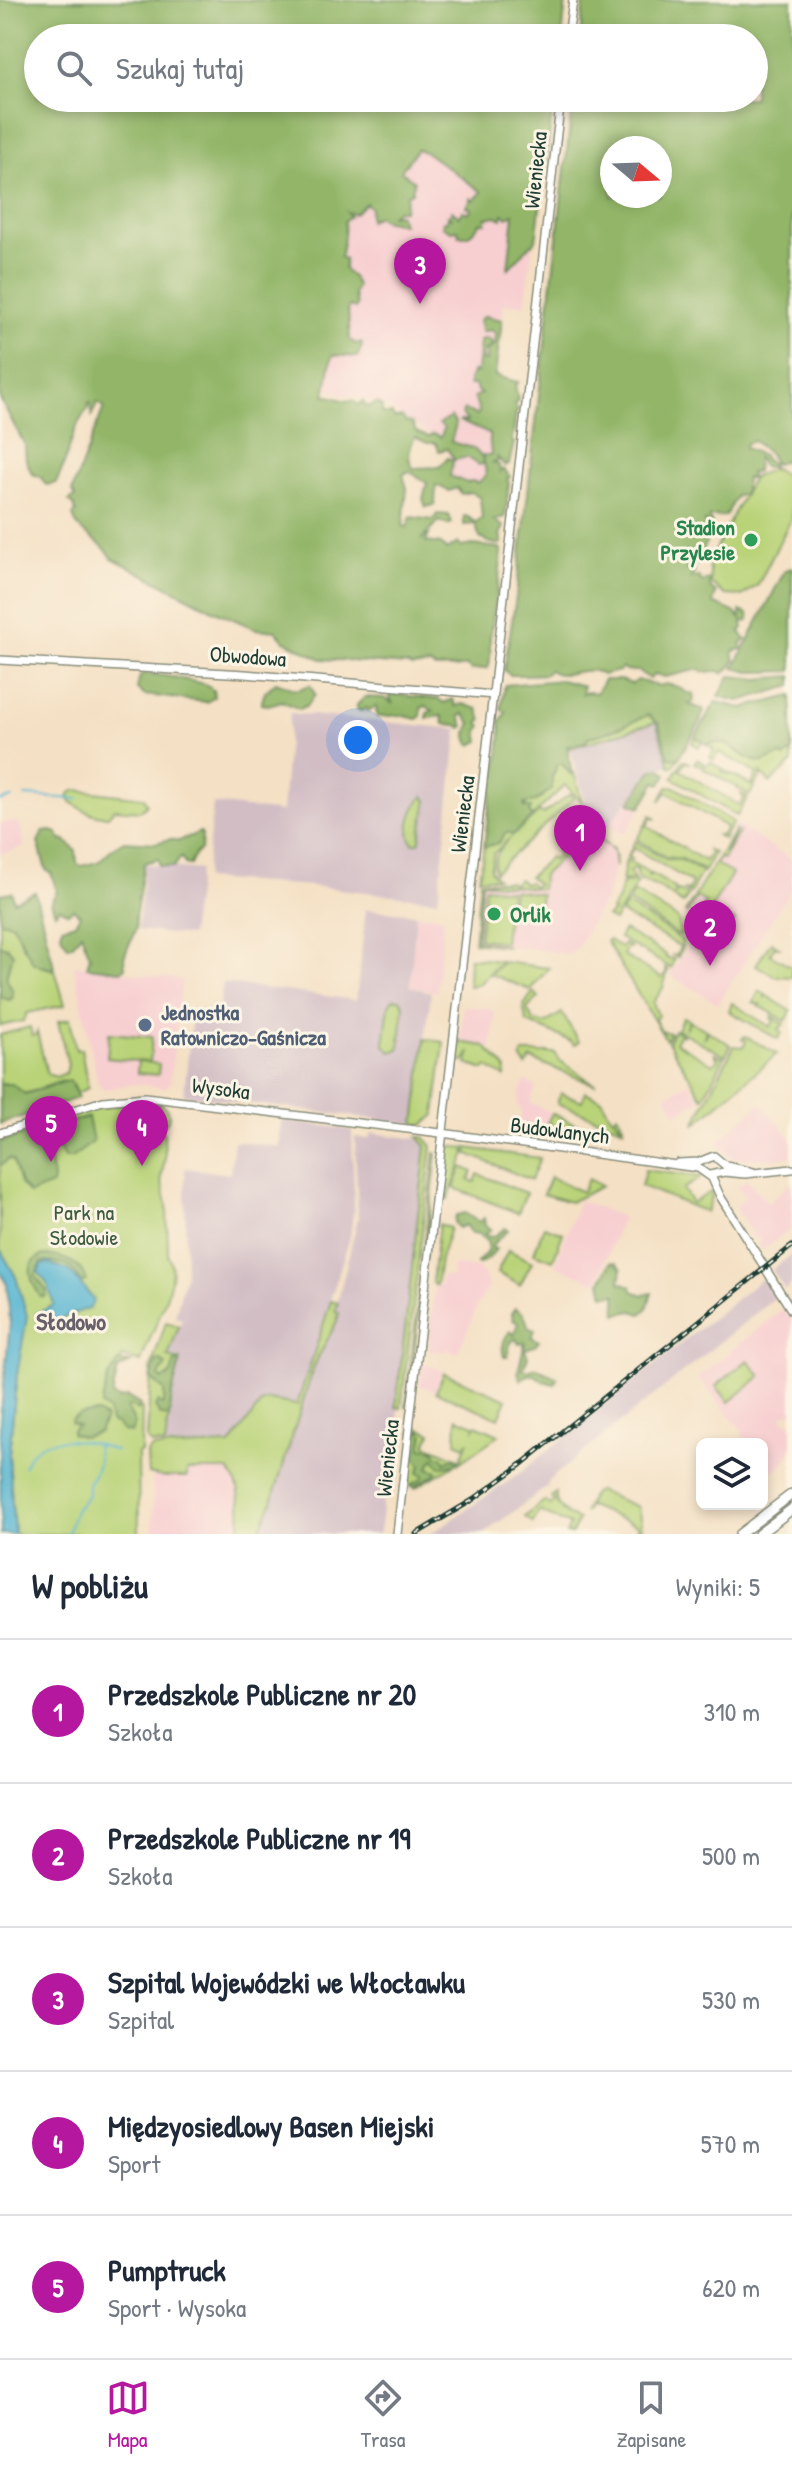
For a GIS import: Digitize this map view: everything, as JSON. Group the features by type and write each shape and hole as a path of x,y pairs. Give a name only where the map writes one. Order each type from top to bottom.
{"main road":[{"path":"740,1534 792,1494"},
{"path":"759,1534 792,1509"}],"street":[{"path":"570,24 573,0"},
{"name":"Wieniecka","path":"397,1534 559,112"},
{"name":"Obwodowa","path":"0,660 340,681 494,695"},
{"name":"Wysoka","path":"0,1133 103,1101 139,1097 442,1133"},
{"name":"Budowlanych","path":"442,1133 672,1163 707,1173"},
{"name":"Budowlanych","path":"672,1163 705,1160 714,1156 730,1167 753,1172"},
{"path":"705,1160 707,1173 792,1311"},
{"path":"723,1163 719,1180 724,1202"},
{"path":"707,1173 792,1169"}],"shaded area":[{"path":"548,124 525,305 504,304 489,425 498,486 446,482 450,448 386,406 327,389 355,144"},
{"path":"290,713 458,729 438,900 311,886 205,879 213,804 282,812"},
{"path":"656,722 669,765 651,771 630,803 626,802 608,827 601,824 585,807 570,748"},
{"path":"626,802 641,807 625,834 608,827"},
{"path":"19,822 25,847 0,854 0,823"},
{"path":"737,825 792,860 792,888 718,1004 670,975 699,926 682,916"},
{"path":"587,833 613,849 616,859 607,896 576,949 569,954 476,941 482,882 541,889 542,875"},
{"path":"145,864 199,870 190,936 138,930"},
{"path":"366,909 416,914 410,986 431,992 415,1124 184,1095 192,1016 218,1018 223,983 356,1000"},
{"path":"416,914 444,917 437,992 410,986"},
{"path":"74,965 182,980 170,1082 166,1088 136,1084 103,1089 98,1083"},
{"path":"464,1006 491,1009 495,1016 491,1048 460,1042"},
{"path":"525,1081 536,1086 530,1103 550,1112 546,1122 552,1124 550,1129 562,1132 561,1136 515,1132 522,1111 518,1104 519,1095"},
{"path":"689,1082 700,1100 676,1114 666,1096"},
{"path":"761,1103 792,1140 792,1157 732,1158 718,1141"},
{"path":"282,1120 352,1130 354,1205 350,1237 297,1405 269,1400 230,1445 165,1448 172,1393 181,1361 168,1357 182,1319 175,1317 186,1272 185,1168 230,1174 234,1141 279,1147"},
{"path":"372,1133 418,1139 426,1145 396,1406 399,1407 396,1434 393,1434 379,1534 258,1534 271,1505 314,1366 337,1321 335,1312 358,1218 355,1137 368,1139"},
{"path":"747,1179 768,1203 790,1183 792,1185 792,1228 763,1250 758,1243 761,1240 758,1236 755,1239 735,1207 746,1197 738,1187"},
{"path":"579,1200 622,1217 597,1283 555,1265"},
{"path":"792,1254 792,1284 785,1290 772,1270"},
{"path":"452,1265 478,1268 489,1288 478,1304 458,1353 447,1349 443,1352 428,1350 435,1285 440,1285 442,1276 452,1277"},
{"path":"765,1276 777,1296 549,1480 547,1487 483,1534 430,1534 515,1477"},
{"path":"784,1308 792,1321 792,1411 781,1416 792,1424 792,1447 776,1471 768,1468 768,1438 742,1438 743,1431 698,1378"},
{"path":"422,1363 442,1370 435,1391 420,1386"},
{"path":"187,1470 228,1470 233,1474 239,1490 240,1534 153,1534 153,1476 186,1477"}],"green space":[{"path":"0,0 566,0 563,24 24,24 24,112 552,112 536,240 508,269 514,214 507,217 503,214 502,219 496,216 486,218 486,223 481,222 466,236 459,235 458,230 451,231 442,226 443,221 447,222 448,215 452,219 452,210 458,216 463,211 468,213 472,209 467,207 471,198 473,201 482,192 417,149 401,171 414,181 412,192 407,194 404,210 397,210 391,215 399,214 403,224 377,216 369,220 370,208 366,203 354,214 347,212 350,216 344,221 340,257 345,259 344,269 357,286 354,294 357,306 355,309 348,308 350,340 356,344 361,342 362,346 357,357 332,355 325,395 352,400 359,405 363,401 366,407 378,403 382,414 402,417 412,423 416,432 428,437 433,434 441,437 444,428 439,424 451,417 456,424 451,442 473,448 484,459 483,455 491,455 489,434 459,421 467,421 462,414 464,410 477,415 479,412 474,397 481,394 475,385 469,385 469,380 474,371 477,373 480,340 486,338 493,343 482,353 482,361 486,361 486,351 497,343 494,339 496,334 490,330 482,332 479,320 485,316 502,320 495,376 518,382 515,385 518,400 514,405 518,410 509,464 505,466 496,456 498,461 493,463 499,465 500,472 504,469 510,477 507,479 505,517 494,520 504,527 500,534 502,543 494,544 480,538 475,524 464,525 464,516 476,523 482,518 480,498 471,492 461,494 457,488 449,491 436,485 435,505 426,507 423,499 427,483 409,471 403,475 407,488 403,526 407,527 411,517 433,520 437,514 449,515 452,523 448,525 439,521 421,540 429,535 426,542 441,544 447,550 458,543 461,547 473,545 501,550 488,668 412,667 321,659 285,641 276,631 256,629 215,611 112,558 103,546 80,529 73,516 76,512 74,505 69,501 75,497 72,491 104,407 97,403 92,415 90,402 88,404 56,483 46,485 41,477 32,474 26,460 25,445 0,399","holes":["415,437 427,443 436,443 439,451 447,449 455,460 467,457 479,465 484,460 486,475 478,483 467,483 450,476 453,460 448,458 439,467 413,468 410,452"]},
{"path":"584,0 792,0 792,457 775,464 754,441 746,443 745,448 763,455 765,460 772,463 772,468 763,466 757,457 756,472 750,473 752,478 746,478 744,494 736,496 726,516 709,517 712,524 705,522 706,530 715,533 710,535 711,539 703,537 707,541 703,549 705,552 695,560 699,561 697,564 689,565 693,566 692,569 686,570 695,571 691,578 699,577 702,582 709,580 711,589 716,593 713,603 734,612 741,619 740,611 748,614 749,621 742,622 740,632 746,640 741,644 742,649 733,651 735,661 724,674 700,669 665,677 655,674 650,679 638,671 622,668 602,675 590,670 562,674 549,670 546,674 510,675 504,670 516,597 571,112 768,112 768,24 581,24"},
{"name":"Stadion Przylesie","path":"774,469 792,478 792,517 758,585 742,596 725,595 711,583 709,562 750,482 756,475"},
{"path":"792,568 792,671 750,672 734,668 785,570"},
{"path":"144,673 204,684 213,690 214,697 207,702 144,695 137,689 140,676"},
{"path":"730,676 758,679 792,676 792,686 739,701 719,696"},
{"path":"561,680 583,686 582,694 596,693 604,680 632,684 638,680 658,686 666,684 693,694 694,701 689,704 704,710 678,759 669,757 659,724 648,715 588,737 585,742 567,746 572,775 562,764 558,764 552,777 552,789 534,802 524,804 525,808 531,808 529,812 532,817 514,834 506,832 498,843 484,847 494,770 495,775 499,756 500,722 506,712 501,709 505,685"},
{"path":"276,682 297,690 310,685 315,694 308,705 299,709 282,701 261,704 265,692"},
{"path":"391,694 438,699 444,703 453,699 455,706 463,704 478,709 482,720 478,731 480,741 472,745 468,740 471,723 464,714 460,716 464,726 461,728 444,724 442,716 427,718 427,713 433,711 426,706 421,708 421,716 417,719 399,715 377,717 376,706 368,711 366,708 361,711 357,709 365,697 385,698 393,704"},
{"path":"792,696 792,751 784,758 781,755 762,762 754,761 723,743 707,744 695,737 716,702 742,708"},
{"path":"648,715 656,722 567,749 571,744 585,742 588,737"},
{"path":"656,722 671,758 678,759 672,767 670,766"},
{"path":"695,737 707,743 723,743 754,761 762,762 781,755 784,758 792,751 792,763 770,783 760,772 755,785 752,784 757,774 719,752 713,760 710,757 714,749 702,742 699,747 692,743"},
{"path":"697,759 707,765 710,762 723,769 723,773 726,771 754,787 750,795 694,763"},
{"path":"683,760 690,763 685,762 680,770 739,805 744,798 741,794 748,797 737,816 673,778"},
{"path":"558,764 562,764 570,774 574,772 582,802 565,785 532,817 524,804 534,802 552,789 552,777"},
{"path":"660,768 667,774 661,784 656,782 641,807 630,803 651,771"},
{"path":"673,786 733,822 723,839 717,835 722,835 726,827 667,792 660,801 668,787"},
{"path":"76,790 144,798 147,804 140,811 114,809 108,816 97,815 69,800 69,794"},
{"path":"570,794 574,798 495,872 497,855 509,839 539,812 543,814"},
{"path":"424,796 427,801 420,839 419,843 413,843 409,832 411,818"},
{"path":"651,815 656,819 651,818 647,826 705,861 710,854 708,850 714,853 704,871 682,859 666,857 637,839"},
{"path":"588,821 592,825 590,828 609,847 587,833 543,875 541,889 482,882 476,941 508,946 474,942 480,881 509,881 513,884 519,879 534,887 537,884 529,877 550,857 553,860 558,855 556,851 584,824 589,827"},
{"path":"735,830 724,853 740,831 723,859 720,858 716,864 732,874 712,907 735,921 726,936 697,918 706,903 697,897 685,912"},
{"path":"52,831 76,851 77,863 81,866 98,862 124,841 156,843 170,839 179,841 200,832 202,835 201,849 190,865 185,864 181,857 174,867 160,866 158,859 144,863 136,928 124,957 125,969 87,967 90,956 81,933 68,946 61,935 62,927 75,923 80,915 73,909 68,913 60,908 55,913 51,902 57,891 51,873 46,870 38,842 43,832"},
{"path":"506,832 514,834 494,853 490,870 497,878 479,878 484,847 498,843"},
{"path":"635,841 665,859 681,860 702,872 690,894 683,890 688,891 692,883 634,848 629,855 632,860 627,857"},
{"path":"626,860 650,873 648,877 652,874 676,889 675,894 679,891 688,896 683,904 637,878 637,869 630,872 634,880 622,881"},
{"path":"638,882 614,921 607,917 613,912 611,910 622,883"},
{"name":"Orlik","path":"485,887 510,890 504,942 479,939"},
{"path":"513,890 541,894 539,908 511,905"},
{"path":"12,892 14,901 35,892 55,970 33,963 13,924 0,921 0,894"},
{"path":"634,892 678,919 681,935 629,902"},
{"path":"626,904 682,940 678,957 671,955 676,956 680,947 621,913"},
{"path":"0,921 13,924 22,945 40,966 55,970 65,1005 27,1013 24,1021 0,1026 0,997 11,960 7,947 0,945"},
{"path":"624,930 666,955 666,958 674,959 671,968 619,938"},
{"path":"606,941 621,948 624,944 631,948 627,947 623,955 662,978 667,971 664,967 668,970 663,988 653,1003 658,1015 655,1020 661,1031 670,1033 666,1040"},
{"path":"771,942 779,947 774,947 770,954 792,967 792,977 774,976 756,965"},
{"path":"0,945 13,954 7,970 13,992 10,1000 0,997"},
{"path":"469,958 501,961 479,984 468,986"},
{"path":"503,962 549,968 530,990 490,974"},
{"path":"760,991 766,995 764,998 767,996 791,1011 786,1021 753,1002"},
{"path":"533,992 539,997 527,1009 533,1020 544,1024 562,1013 579,1042 574,1045 527,1022 523,1007"},
{"path":"393,999 400,999 404,1006 399,1049 391,1052 384,1044 389,1005"},
{"path":"732,1003 770,1027 774,1021 772,1016 784,1024 778,1030 782,1033 778,1039 729,1011"},
{"path":"683,1017 689,1020 685,1029 690,1021 706,1030 703,1039 708,1031 731,1045 725,1056 677,1029"},
{"path":"70,1019 76,1050 81,1049 88,1088 77,1093 74,1085 62,1081 24,1094 5,1083 0,1084 0,1035 30,1027 32,1036 37,1032 47,1074 56,1077 66,1073 68,1065 58,1021"},
{"path":"674,1030 684,1035 679,1035 675,1042 713,1064 718,1060 715,1054 724,1058 703,1098 668,1042"},
{"path":"109,1033 152,1037 150,1062 139,1061 159,1064 158,1075 137,1073 138,1061 107,1058"},
{"path":"745,1036 777,1054 694,1125 734,1046 743,1047 746,1041 742,1039"},
{"path":"425,1039 444,1042 435,1115 424,1125 415,1124"},
{"path":"460,1042 485,1046 506,1068 505,1077 487,1067 484,1070 467,1064 470,1052 464,1062 457,1061"},
{"path":"523,1053 555,1053 559,1060 596,1085 531,1059 526,1066 521,1057"},
{"path":"70,1080 78,1098 0,1124 0,1084 12,1084 25,1094"},
{"path":"585,1092 601,1099 613,1118 617,1114 624,1126 614,1119 624,1129 557,1103 561,1093 582,1101"},
{"name":"Park na Słodowie","path":"138,1100 163,1103 122,1102 92,1108 141,1103 144,1106 144,1134 153,1134 153,1131 164,1133 165,1158 161,1178 167,1204 168,1256 171,1265 168,1292 141,1362 122,1357 109,1400 142,1409 141,1452 138,1453 139,1534 14,1534 9,1454 27,1316 16,1277 0,1249 0,1139 64,1118 0,1136 108,1103"},
{"path":"152,1104 163,1105 169,1112 169,1119 161,1128 150,1126 149,1107"},
{"path":"552,1113 585,1127 583,1133 577,1135 572,1131 571,1137 561,1136 561,1132 550,1129 551,1124 547,1123"},
{"path":"88,1117 93,1142 71,1158 64,1158 59,1148 52,1149 52,1185 29,1194 20,1184 13,1161 9,1159 0,1166 0,1142"},
{"path":"418,1137 424,1137 432,1146 401,1408 396,1407 426,1146"},
{"path":"447,1148 464,1148 466,1153 448,1199 442,1197"},
{"path":"467,1148 540,1158 531,1180 468,1154"},
{"path":"435,1153 437,1154 406,1408"},
{"path":"462,1167 473,1172 469,1180 475,1182 478,1174 526,1193 518,1213 454,1188"},
{"path":"645,1170 702,1177 683,1189 692,1203 711,1192 706,1212 641,1186"},
{"path":"550,1177 582,1192 588,1179 602,1186 570,1202 543,1194"},
{"path":"465,1213 479,1222 484,1218 485,1225 491,1229 485,1234 487,1236 493,1237 505,1228 508,1230 493,1244 492,1248 496,1249 489,1258 479,1264 487,1252 488,1243 479,1234 471,1233 465,1225 458,1228 454,1222 456,1215"},
{"path":"439,1224 450,1228 434,1285 432,1282"},
{"path":"544,1226 563,1233 553,1260 534,1253"},
{"path":"508,1250 532,1262 520,1285 497,1273"},
{"path":"43,1255 75,1264 86,1281 81,1283 66,1265 42,1262 35,1276 47,1291 45,1297 40,1296 32,1279 31,1268"},
{"path":"611,1262 622,1269 620,1282 643,1295 652,1293 647,1309 641,1314 633,1311 617,1314 616,1294 604,1295 601,1281"},
{"path":"331,1301 338,1303 335,1312 339,1313 337,1321 314,1366 271,1505 258,1534 240,1534 239,1492 228,1470 187,1470 187,1477 148,1474 147,1453 152,1448 230,1445 262,1402 269,1400 297,1405"},
{"path":"516,1308 524,1314 529,1328 535,1330 532,1337 539,1341 525,1349 528,1357 523,1369 536,1368 556,1377 555,1384 535,1375 521,1380 518,1372 525,1342 519,1344 516,1339 513,1340 508,1357 504,1357 504,1340 510,1331 514,1335 518,1323 513,1320 512,1313"},
{"path":"166,1322 179,1326 168,1357 181,1360 172,1393 165,1445 151,1444 147,1440 151,1368"},
{"path":"160,1360 166,1365 159,1376 162,1380 171,1374 175,1361 180,1362 169,1418 160,1415 155,1407 158,1402 162,1405 164,1402 164,1390 151,1379 156,1361"},
{"path":"748,1360 761,1376 729,1402 716,1386"},
{"path":"119,1362 131,1363 118,1369 112,1396 119,1399 127,1397 140,1405 138,1411 130,1406 127,1408 135,1424 131,1433 110,1422 108,1411 101,1406 108,1378"},
{"path":"444,1373 507,1399 499,1418 436,1392"},
{"path":"97,1413 105,1418 99,1432 84,1437 72,1434 78,1426 71,1423 72,1419 80,1414"},
{"path":"457,1418 474,1425 474,1428 476,1425 499,1435 459,1463 468,1441 465,1446 456,1442"},
{"path":"416,1427 431,1433 426,1445 459,1459 456,1464 415,1488 408,1484"},
{"path":"420,1430 424,1435 421,1448 434,1450 445,1462 454,1458 458,1460 440,1467 434,1458 428,1468 437,1471 436,1474 414,1487 411,1485 424,1475 418,1473 421,1465 416,1459 416,1434"},
{"path":"598,1491 638,1507 643,1534 636,1534 639,1526 589,1506 584,1513 593,1493"},
{"path":"556,1493 559,1506 578,1520 572,1534 566,1534 570,1525 539,1511 533,1523 525,1517 544,1501 550,1505 554,1502 551,1497"}],"water":[{"path":"0,1249 16,1277 27,1316 9,1454 14,1534 1,1534 0,1420 10,1323 7,1285 0,1270"},
{"path":"48,1263 69,1270 94,1300 90,1308 47,1323 38,1322 36,1314 54,1305 48,1285 38,1272 42,1265"}],"waterway":[{"path":"25,796 78,799"},
{"path":"0,801 12,798"},
{"path":"24,1466 31,1454 51,1442 78,1441 116,1451"},
{"path":"68,1533 75,1510 88,1495 88,1483 96,1470 96,1445"}],"railway":[{"path":"416,1534 471,1501 518,1467 792,1246"}],"place":[{"name":"Szpital Wojewódzki we Włocławku","path":"420,304"},
{"name":"Stadion Przylesie","path":"751,540"},
{"name":"Przedszkole Publiczne nr 20","path":"580,871"},
{"name":"Orlik","path":"494,914"},
{"name":"Przedszkole Publiczne nr 19","path":"710,966"},
{"name":"Jednostka Ratowniczo-Gaśnicza","path":"145,1025"},
{"name":"Pumptruck","path":"51,1162"},
{"name":"Międzyosiedlowy Basen Miejski","path":"142,1166"}],"district":[{"name":"Słodowo","path":"71,1321"}]}
